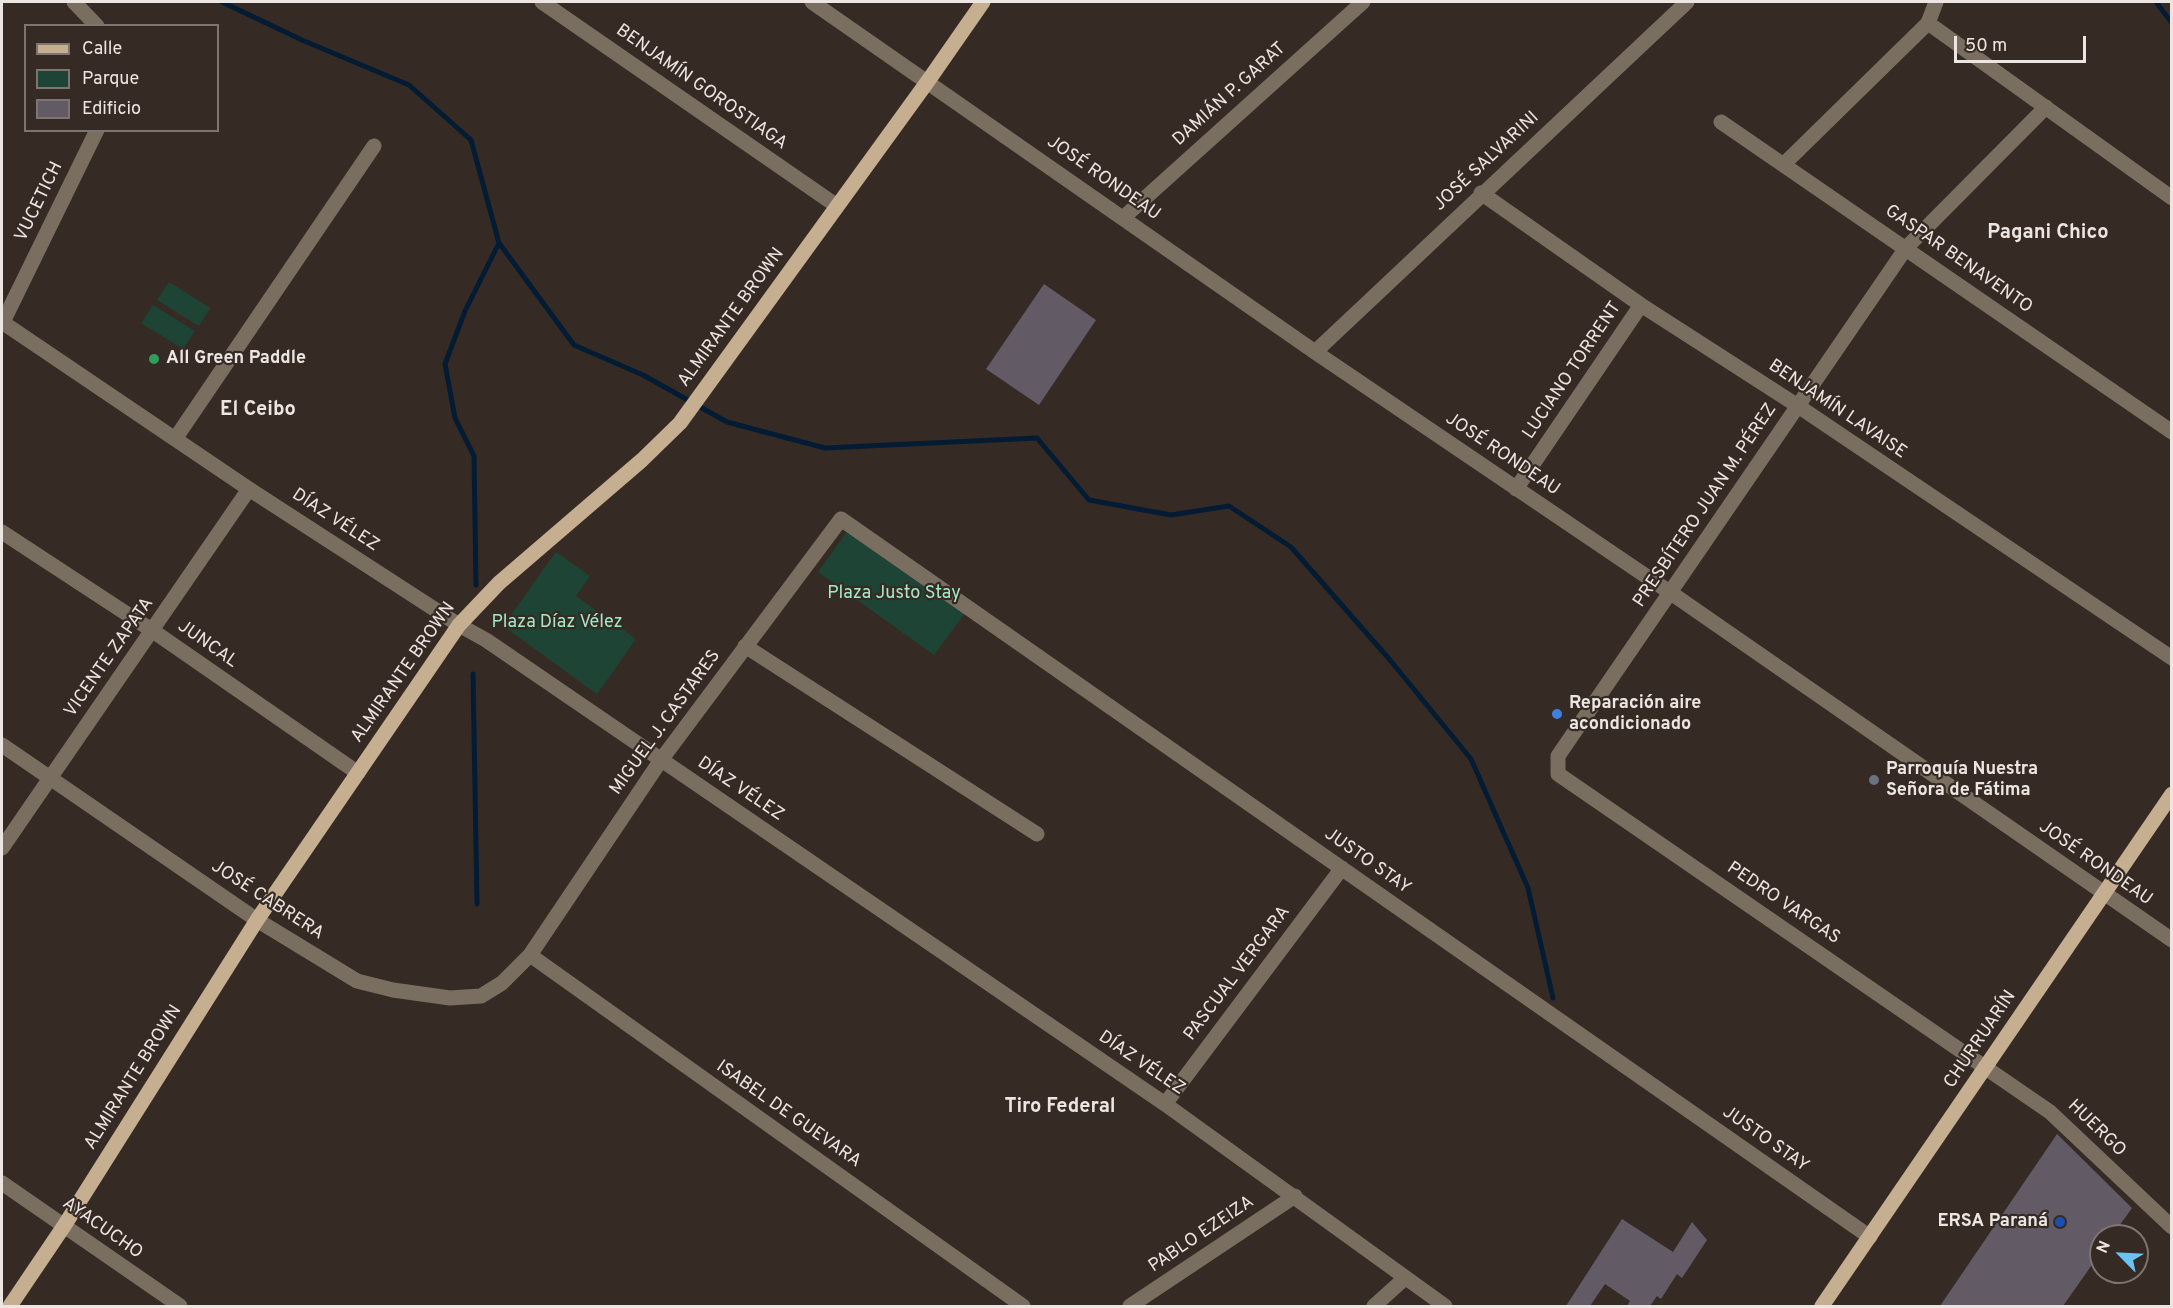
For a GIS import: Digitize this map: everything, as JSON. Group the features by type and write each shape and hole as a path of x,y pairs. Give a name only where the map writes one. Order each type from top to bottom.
{"main road":[{"name":"ALMIRANTE BROWN","path":"10,1306 64,1226 256,920 459,625 499,583 642,460 680,423 983,2"},
{"name":"CHURRUARÍN","path":"1822,1306 2172,794"}],"street":[{"path":"74,2 94,24"},
{"name":"BENJAMÍN GOROSTIAGA","path":"542,2 837,206"},
{"name":"JOSÉ RONDEAU","path":"812,2 2172,940"},
{"name":"DAMIÁN P. GARAT","path":"1124,217 1363,2"},
{"name":"JOSÉ SALVARINI","path":"1316,351 1481,193 1687,2"},
{"path":"1784,164 1928,23 1936,2"},
{"path":"1928,23 2172,198"},
{"name":"PRESBÍTERO JUAN M. PÉREZ","path":"1558,774 1558,756 1906,248 2046,107"},
{"name":"GASPAR BENAVENTO","path":"1721,122 2172,432"},
{"name":"VUCETICH","path":"2,322 96,132"},
{"path":"175,439 374,146"},
{"name":"BENJAMÍN LAVAISE","path":"1481,193 1641,305 1798,406 2172,658"},
{"name":"LUCIANO TORRENT","path":"1516,489 1641,305"},
{"name":"DÍAZ VÉLEZ","path":"2,322 249,489 459,625 486,640 1165,1104 1295,1196 1404,1279 1445,1306"},
{"name":"VICENTE ZAPATA","path":"2,848 249,489"},
{"name":"MIGUEL J. CASTARES","path":"530,955 661,760 841,519"},
{"name":"JUSTO STAY","path":"841,519 1870,1237"},
{"name":"JUNCAL","path":"2,532 153,631 358,773"},
{"path":"745,646 1036,834"},
{"name":"JOSÉ CABRERA","path":"2,745 256,920 357,981 393,990 450,998 481,996 502,983 530,955"},
{"name":"PEDRO VARGAS","path":"1558,774 1986,1067"},
{"name":"PASCUAL VERGARA","path":"1165,1104 1342,868"},
{"name":"ISABEL DE GUEVARA","path":"530,955 1023,1306"},
{"name":"HUERGO","path":"1986,1067 2050,1112 2172,1227"},
{"name":"AYACUCHO","path":"2,1183 180,1306"},
{"name":"PABLO EZEIZA","path":"1130,1306 1295,1196"},
{"path":"1374,1306 1404,1279"}],"green space":[{"path":"169,282 210,308 199,326 157,300"},
{"path":"153,305 195,331 183,349 141,323"},
{"name":"Plaza Justo Stay","path":"849,529 965,613 934,655 818,572"},
{"name":"Plaza Díaz Vélez","path":"556,552 590,576 576,596 636,639 597,694 503,626"}],"building":[{"path":"1044,284 1096,320 1039,405 986,369"},
{"name":"ERSA Paraná","path":"2057,1134 2132,1208 2121,1224 2089,1224 2089,1269 2063,1306 1940,1306"},
{"path":"1622,1219 1673,1252 1692,1222 1707,1240 1682,1278 1677,1274 1661,1299 1657,1296 1650,1306 1627,1306 1630,1301 1605,1284 1590,1306 1566,1306"}],"waterway":[{"path":"222,2 302,40 409,85 471,140 499,243 574,345 643,375 727,422 825,448 1037,438 1089,500 1171,515 1229,506 1291,547 1390,660 1471,759 1528,888 1553,998"},
{"path":"2156,2 2172,23"},
{"path":"476,585 474,456 455,418 445,364 465,311 499,243"},
{"path":"473,674 477,904"}],"place":[{"name":"All Green Paddle","path":"154,359"},
{"name":"Reparación aire acondicionado","path":"1557,714"},
{"name":"Parroquía Nuestra Señora de Fátima","path":"1874,780"},
{"name":"ERSA Paraná","path":"2060,1222"}],"district":[{"name":"Pagani Chico","path":"2048,234"},
{"name":"El Ceibo","path":"258,411"},
{"name":"Tiro Federal","path":"1060,1108"}]}
